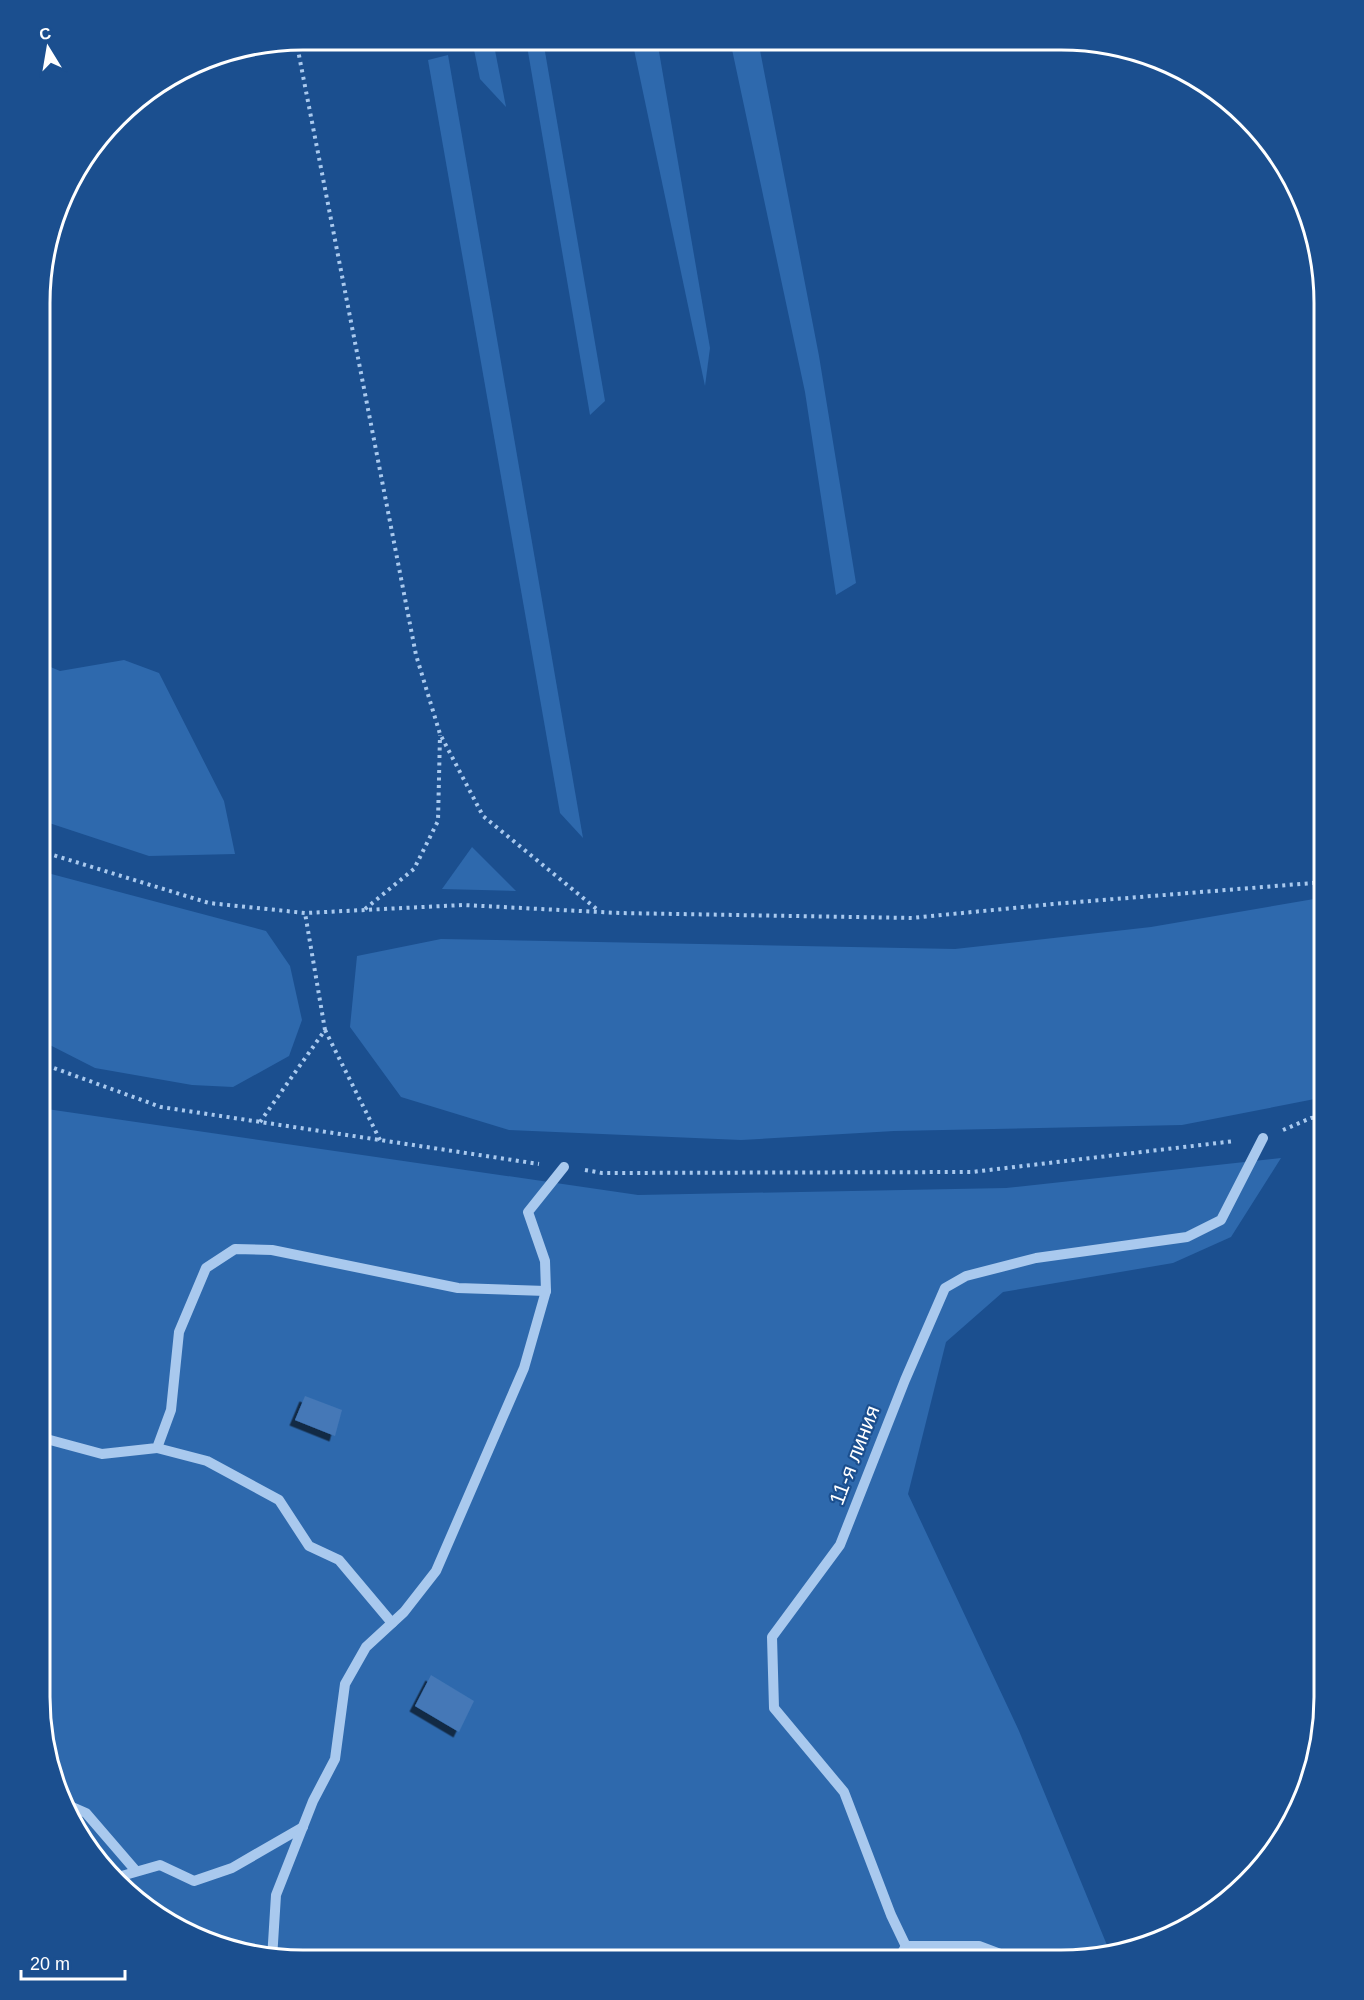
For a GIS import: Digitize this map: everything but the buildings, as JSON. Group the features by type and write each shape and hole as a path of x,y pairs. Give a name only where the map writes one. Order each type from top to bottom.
{"lane":[{"name":"11-я линия","path":"908,1950 891,1915 844,1792 774,1708 772,1637 840,1545 905,1380 945,1288 966,1276 1036,1258 1187,1237 1221,1220 1263,1138"},
{"path":"273,1948 276,1895 303,1827 335,1759 345,1684 366,1647 392,1623 436,1571 524,1368 546,1292 545,1262 528,1212 564,1167"},
{"path":"157,1448 171,1410 179,1332 206,1268 235,1249 272,1250 458,1288 546,1292"},
{"path":"50,1440 102,1454 157,1448 207,1461 279,1500 309,1546 339,1560 392,1623"},
{"path":"76,1809 86,1813 136,1871"},
{"path":"123,1875 160,1865 194,1881 232,1868 303,1827"},
{"path":"903,1950 906,1946 979,1946 989,1950"}],"path":[{"path":"298,50 416,655 440,734 483,816 600,912"},
{"path":"364,910 414,869 438,821 440,734"},
{"path":"50,854 208,903 305,913 463,905 600,912 912,918 1315,883"},
{"path":"305,913 326,1030 381,1140"},
{"path":"260,1122 326,1030"},
{"path":"50,1067 161,1107 602,1173 972,1172 1136,1151 1263,1138 1315,1118"}],"shaded area":[{"path":"474,50 495,50 506,107 480,79"},
{"path":"528,50 545,50 605,401 590,415"},
{"path":"634,50 659,50 710,348 705,386"},
{"path":"732,50 760,50 819,356 856,583 836,595 805,392"},
{"path":"448,55 583,838 560,813 428,60"},
{"path":"124,660 159,673 224,801 235,854 149,856 50,823 50,667 60,671"},
{"path":"472,847 516,891 442,889"},
{"path":"50,874 266,931 290,966 302,1020 289,1056 233,1087 192,1085 95,1068 50,1045"},
{"path":"1315,899 1315,1099 1182,1125 894,1131 741,1140 509,1130 401,1097 350,1027 357,956 441,939 955,949 1151,927"},
{"path":"50,1109 638,1195 1006,1188 1281,1158 1231,1237 1173,1263 1003,1292 946,1342 908,1494 1019,1731 1108,1946 1078,1950 286,1950 237,1942 176,1917 136,1888 102,1852 83,1824 69,1794 54,1747 50,1714"}]}
